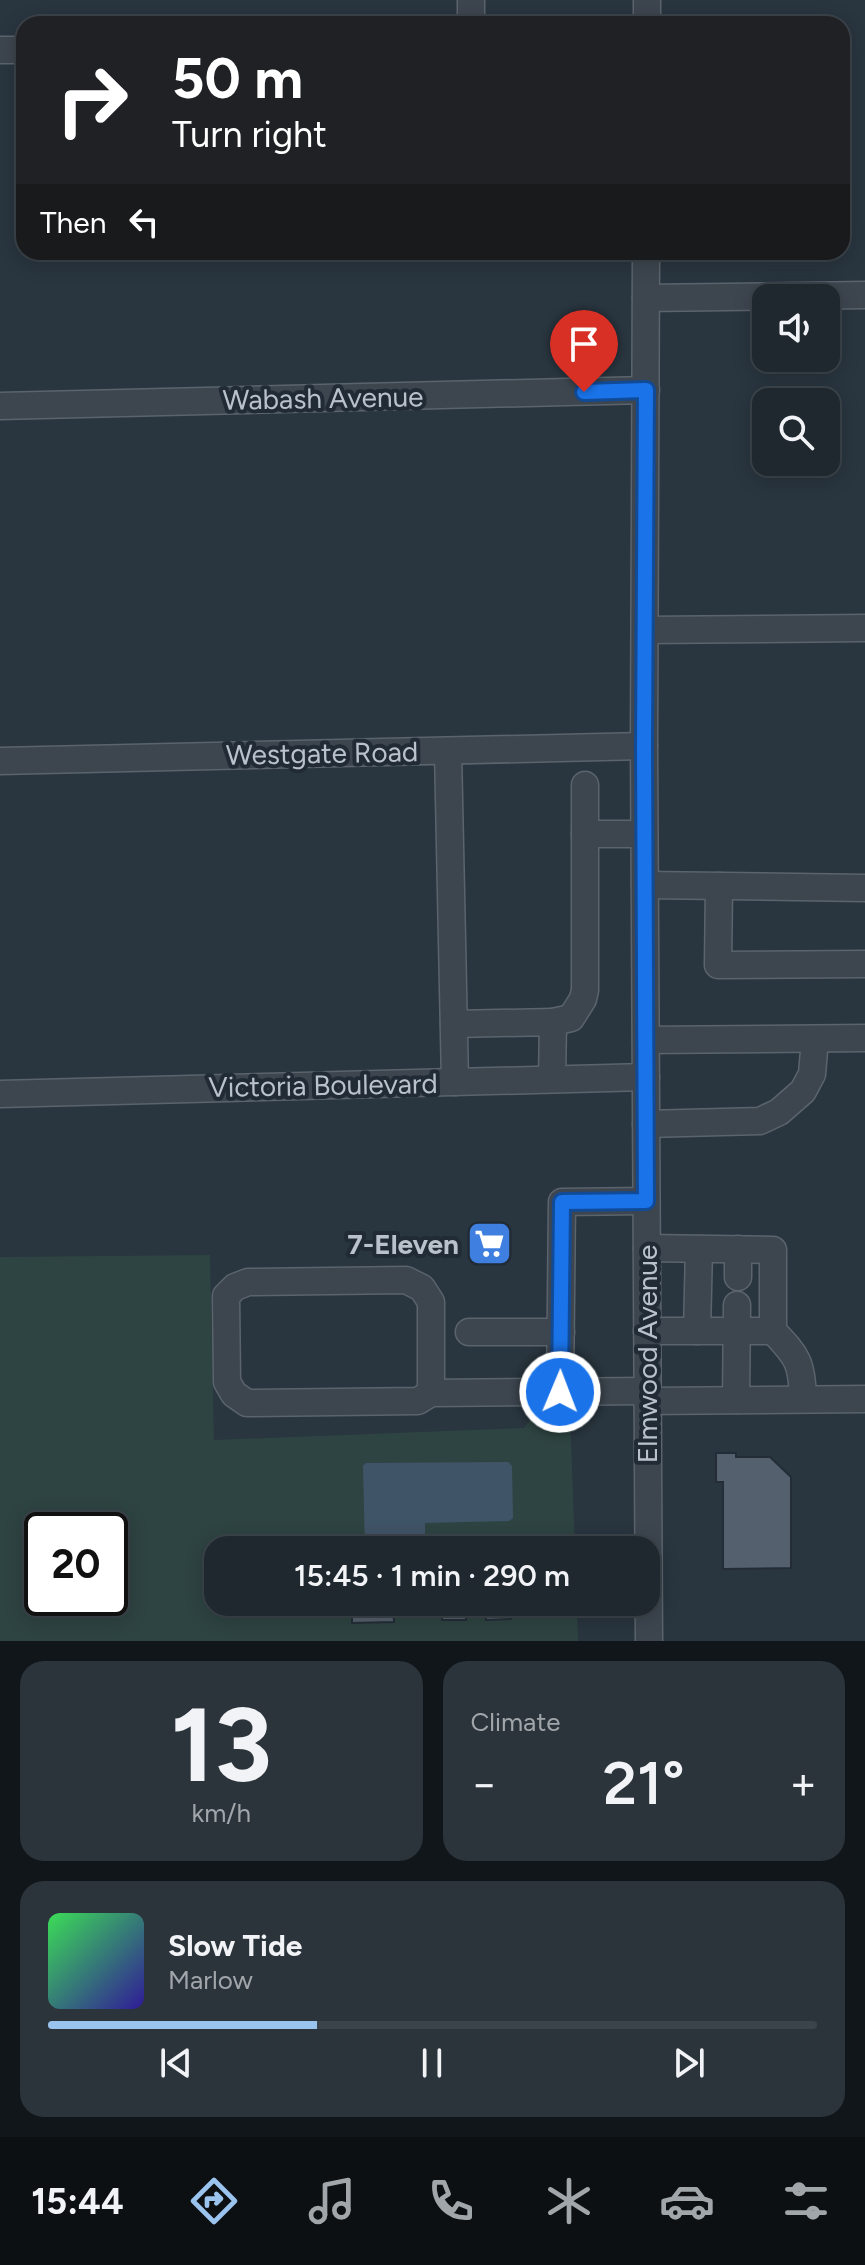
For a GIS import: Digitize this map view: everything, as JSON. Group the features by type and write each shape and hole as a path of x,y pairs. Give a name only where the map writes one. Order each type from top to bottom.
{"street":[{"name":"Elmwood Avenue","path":"646,260 644,834 649,1641"},
{"path":"646,298 865,295"},
{"name":"Wabash Avenue","path":"0,406 646,390"},
{"path":"645,630 865,628"},
{"name":"Westgate Road","path":"0,761 644,746"},
{"path":"448,751 455,1082"},
{"path":"454,1024 553,1022 571,1018 583,999 585,785"},
{"path":"585,834 644,834"},
{"path":"645,885 865,888"},
{"path":"719,886 718,965 865,964"},
{"path":"552,1079 553,1022"},
{"path":"646,1040 865,1038"},
{"path":"646,1124 760,1121 770,1117 803,1091 812,1074 815,1039"},
{"name":"Victoria Boulevard","path":"0,1094 646,1077"},
{"path":"560,1392 562,1202 646,1201"},
{"path":"647,1248 773,1250 773,1331 794,1353 802,1372 803,1399"},
{"path":"697,1331 699,1249"},
{"path":"738,1249 738,1277"},
{"path":"431,1393 431,1302 422,1288 406,1280 248,1282 235,1287 226,1296 227,1382 234,1394 247,1403 418,1401 431,1393 560,1392 736,1400 865,1399"},
{"path":"736,1400 737,1305"},
{"path":"647,1331 773,1331"},
{"path":"469,1332 561,1332"}],"green space":[{"path":"210,1255 214,1440 524,1428 538,1409 570,1409 575,1536 204,1536 204,1616 577,1616 578,1641 0,1641 0,1257"}],"water":[{"path":"508,1462 512,1466 513,1518 509,1521 425,1523 425,1536 365,1536 363,1466 366,1463"}],"building":[{"path":"716,1453 736,1453 736,1457 770,1457 791,1477 791,1568 723,1569 723,1482 716,1482"},
{"path":"352,1616 394,1616 394,1622 352,1623"},
{"path":"442,1616 466,1616 466,1620 442,1620"},
{"path":"486,1616 511,1616 511,1619 486,1620"}],"place":[{"name":"7-Eleven","path":"490,1244"}],"route":[{"path":"560,1392 562,1202 646,1201 646,390 584,392"}]}
